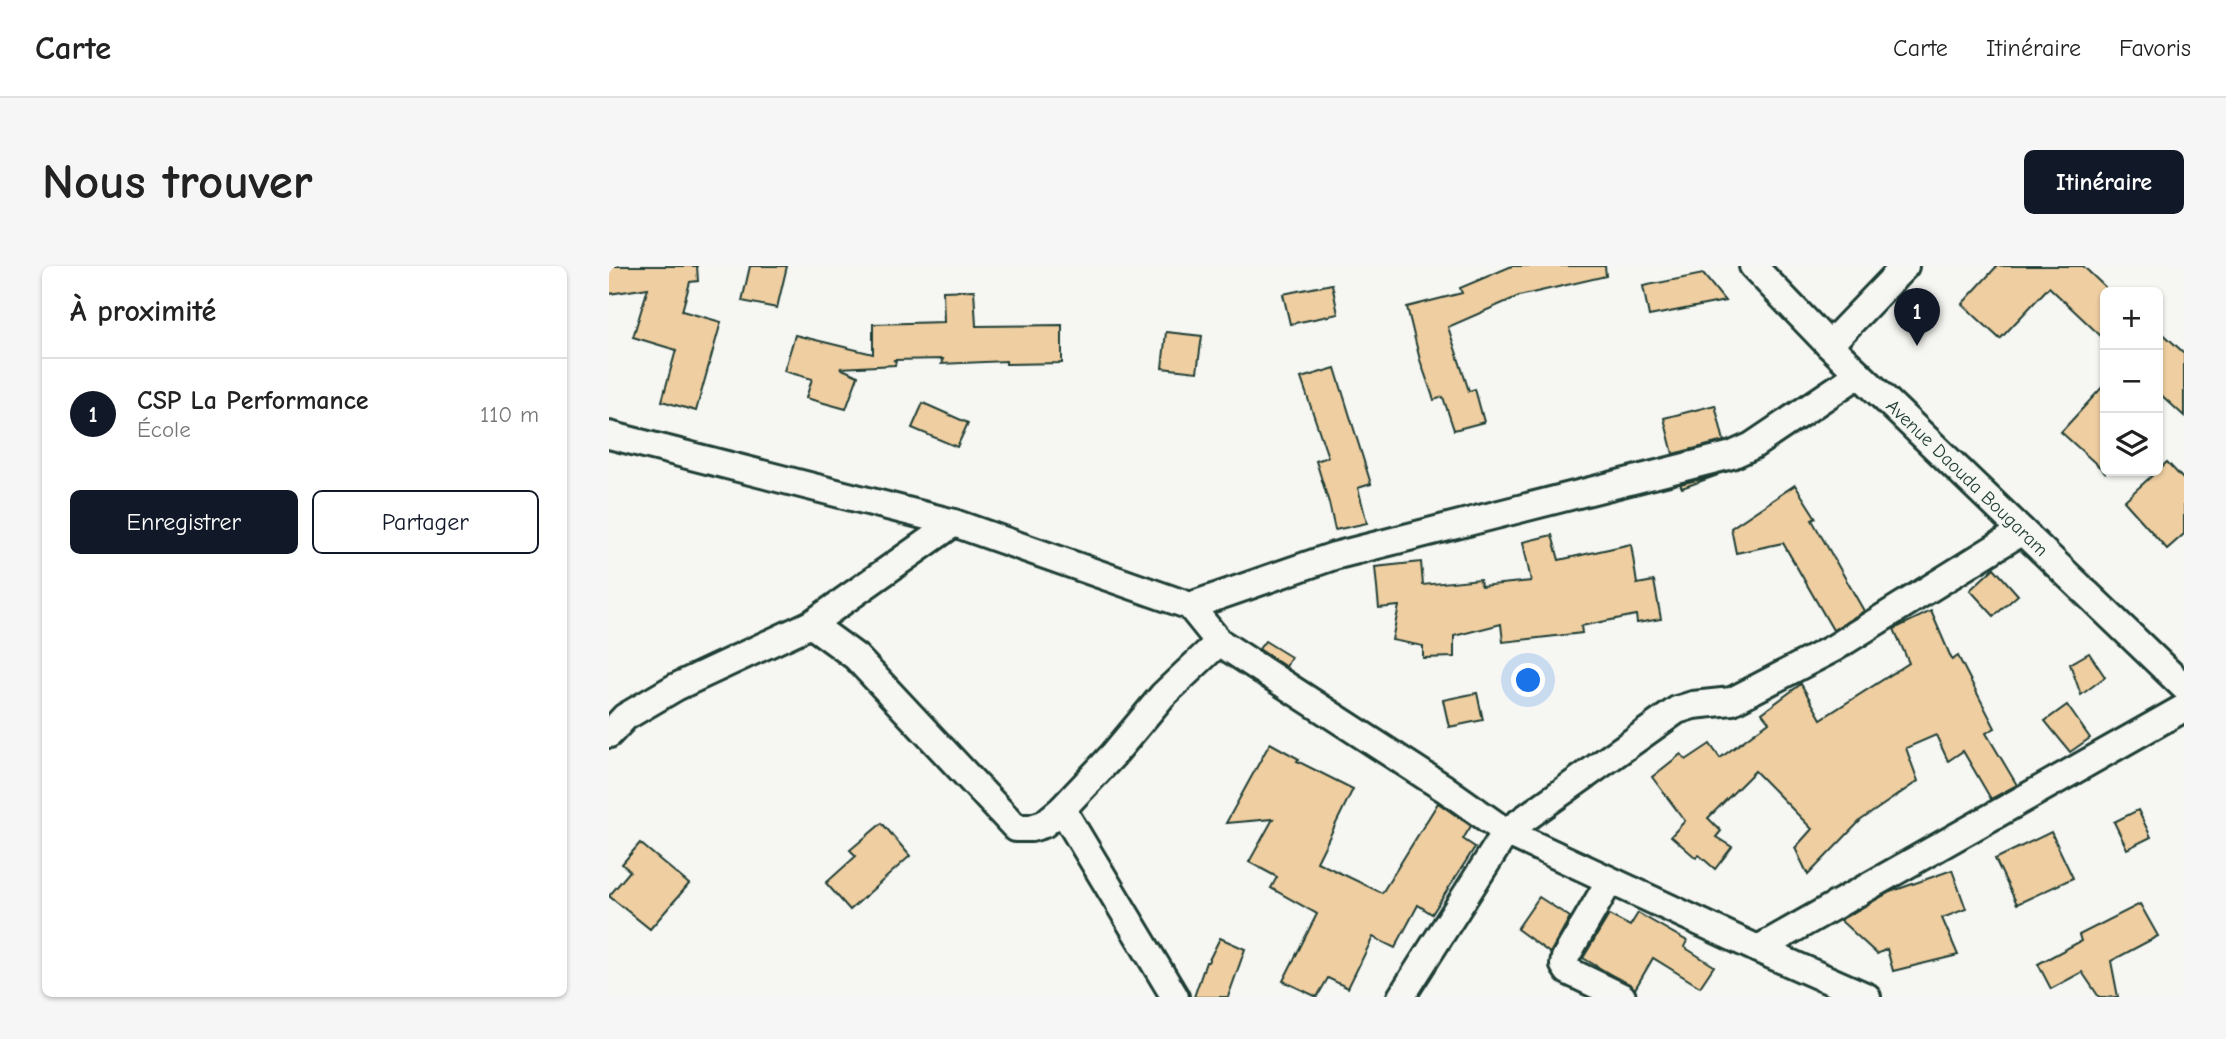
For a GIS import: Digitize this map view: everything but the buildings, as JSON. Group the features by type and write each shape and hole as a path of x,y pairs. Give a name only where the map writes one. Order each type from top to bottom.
{"street":[{"name":"Avenue Daouda Bougaram","path":"1753,266 1829,345 2184,687"},
{"path":"1829,345 1905,266"},
{"path":"1190,606 1334,556 1733,455 1752,446 1859,374"},
{"path":"609,435 954,523 1190,606 1219,642 1444,788 1506,832 1867,997"},
{"path":"609,734 625,717 676,687 811,624 954,523"},
{"path":"1401,997 1506,832 1677,710 1693,705 1733,701 1823,654 2022,531"},
{"path":"811,624 856,657 1016,828 1031,828 1044,824 1062,809 1113,755 1163,695 1219,642"},
{"path":"1758,949 2184,709"},
{"path":"1062,809 1175,997"},
{"path":"1609,881 1565,958 1564,965 1568,971 1622,997"}],"place":[{"name":"CSP La Performance","path":"1917,346"}]}
